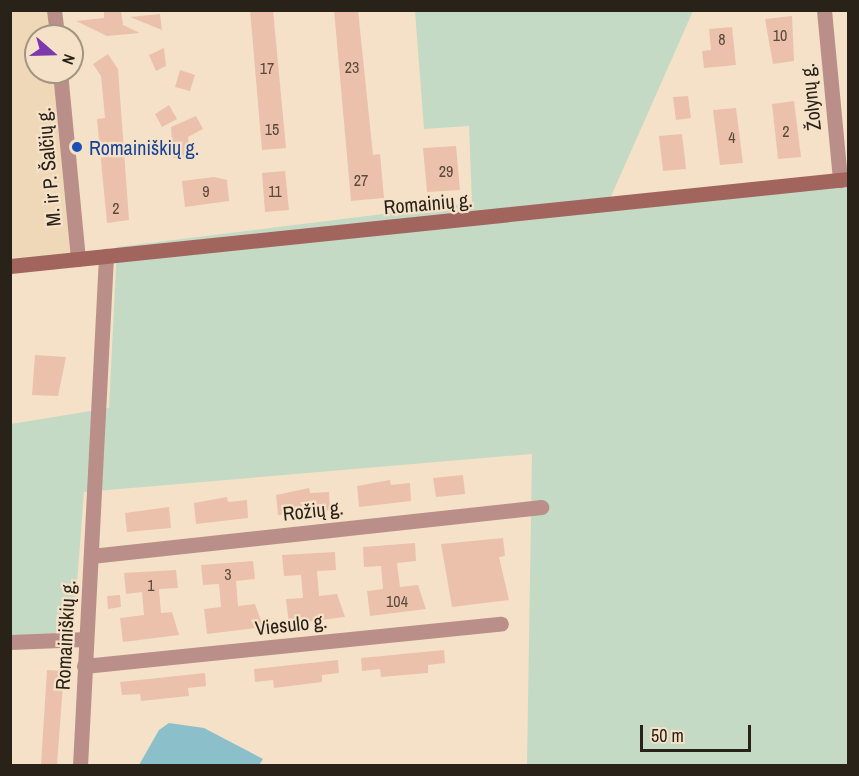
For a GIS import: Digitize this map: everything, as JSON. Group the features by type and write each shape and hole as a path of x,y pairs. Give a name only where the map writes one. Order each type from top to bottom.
{"main road":[{"name":"Romainių g.","path":"10,266 844,179"}],"street":[{"name":"Žolynų g.","path":"824,10 844,179"},
{"name":"M. ir P. Šalčių g.","path":"61,84 78,259"},
{"name":"Romainiškių g.","path":"80,765 106,256"},
{"name":"Rožių g.","path":"91,556 541,507"},
{"name":"Viesulo g.","path":"84,666 501,624"},
{"path":"10,642 86,639"}],"shaded area":[{"path":"11,11 47,11 48,24 24,24 24,84 54,84 70,253 11,258"}],"green space":[{"path":"415,11 693,11 609,201 848,179 848,765 527,765 532,454 84,492 73,635 11,637 11,424 109,408 117,247 472,203 469,126 424,129"}],"water":[{"path":"169,723 204,728 263,759 259,765 139,765 159,730"}],"building":[{"path":"104,10 121,10 123,25 140,33 107,36 76,21 104,18"},
{"path":"250,10 273,10 286,148 262,150"},
{"path":"334,10 358,10 373,155 380,154 384,198 351,201"},
{"path":"160,14 162,30 130,17"},
{"path":"792,16 794,61 773,64 765,19"},
{"path":"732,27 736,65 704,68 702,51 711,50 709,29"},
{"path":"164,48 166,66 156,71 149,55"},
{"path":"108,54 118,69 129,220 107,223 97,119 105,118 101,76 93,64"},
{"path":"180,70 195,75 190,91 175,87"},
{"path":"688,96 691,118 676,120 673,97"},
{"path":"794,101 801,157 778,159 772,104"},
{"path":"169,105 177,119 162,127 155,114"},
{"path":"736,108 743,163 720,165 713,110"},
{"path":"196,116 203,129 188,137 190,156 173,158 171,127"},
{"path":"682,134 686,169 663,171 659,136"},
{"path":"456,146 460,190 427,192 423,148"},
{"path":"285,171 289,210 265,212 262,173"},
{"path":"214,177 227,180 229,201 185,207 182,181"},
{"path":"35,355 66,357 58,396 32,395"},
{"path":"463,475 465,494 436,497 433,478"},
{"path":"390,480 391,485 410,483 411,501 359,507 357,486"},
{"path":"309,488 310,493 329,492 330,510 278,515 276,495"},
{"path":"227,497 228,502 247,500 248,518 196,524 194,503"},
{"path":"169,507 171,528 127,532 125,513"},
{"path":"503,538 505,556 499,557 509,600 452,607 441,544"},
{"path":"415,543 416,561 397,563 400,587 418,585 426,609 370,616 367,591 383,589 381,566 364,567 363,547"},
{"path":"335,552 336,570 317,571 319,596 337,594 345,617 289,624 286,599 303,598 301,575 284,576 282,555"},
{"path":"253,561 255,579 236,581 238,606 255,604 263,627 207,634 204,609 221,607 219,584 203,585 201,565"},
{"path":"176,570 178,588 159,589 161,613 172,612 179,635 123,642 120,618 144,615 142,592 126,594 124,573"},
{"path":"120,595 121,607 108,609 107,596"},
{"path":"444,650 445,663 428,665 428,673 381,677 380,669 362,671 361,658"},
{"path":"338,660 339,673 322,675 322,682 274,688 273,680 255,682 254,669"},
{"path":"47,670 64,671 57,765 41,765"},
{"path":"205,673 206,686 188,688 189,696 141,701 140,694 122,695 120,682"}],"place":[{"name":"Romainiškių g.","path":"77,147"}]}
